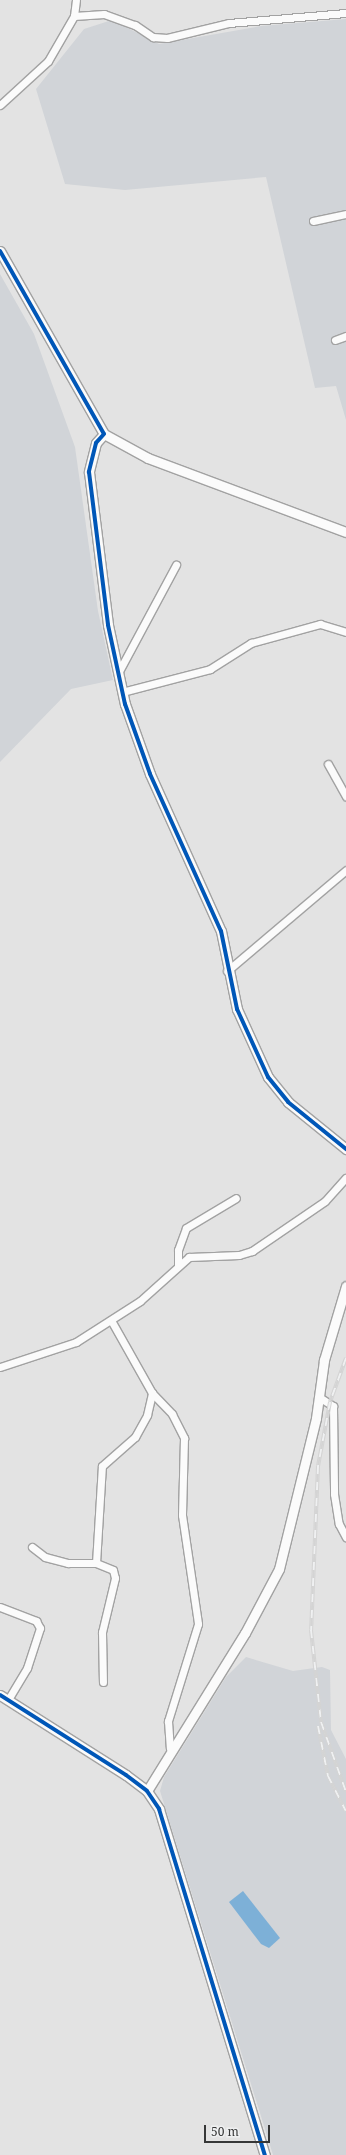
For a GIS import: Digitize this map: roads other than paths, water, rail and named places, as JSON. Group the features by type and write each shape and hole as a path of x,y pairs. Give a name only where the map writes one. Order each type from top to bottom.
{"street":[{"path":"0,105 48,61 74,16 76,0"},
{"path":"74,16 104,14 135,24 153,37 167,38 229,24 346,13"},
{"path":"313,221 346,214"},
{"path":"0,251 104,434 148,458 346,532"},
{"path":"335,340 346,336"},
{"path":"104,434 96,443 89,472 108,625 122,692 150,774 221,931 227,971 240,1016 268,1077 288,1102 346,1149"},
{"path":"118,673 176,565"},
{"path":"122,692 210,669 251,643 320,624 346,632"},
{"path":"328,764 346,796"},
{"path":"227,971 346,870"},
{"path":"0,1367 58,1350 112,1322 163,1281 178,1265 189,1257 240,1255 252,1250 325,1201 346,1178"},
{"path":"178,1265 178,1250 186,1228 236,1198"},
{"path":"147,1790 170,1748 244,1633 279,1569 319,1397 324,1360 346,1286"},
{"path":"112,1322 152,1393 172,1414 184,1438 182,1515 188,1547 190,1591 198,1612 198,1624 168,1721 170,1748"},
{"path":"96,1563 102,1466 135,1436 147,1414 152,1393"},
{"path":"319,1397 333,1406 334,1494 339,1524 346,1537"},
{"path":"32,1547 45,1557 68,1563 96,1563 113,1570 115,1578 102,1632 103,1682"},
{"path":"0,1607 36,1621 40,1628 27,1668 4,1698 147,1790 159,1810 265,2155"}],"water":[{"path":"243,1891 280,1938 269,1948 261,1944 229,1902"}],"railway":[{"path":"346,1358 330,1402 318,1466 311,1630 321,1722 346,1792"},
{"path":"318,1726 328,1776 346,1811"}]}
